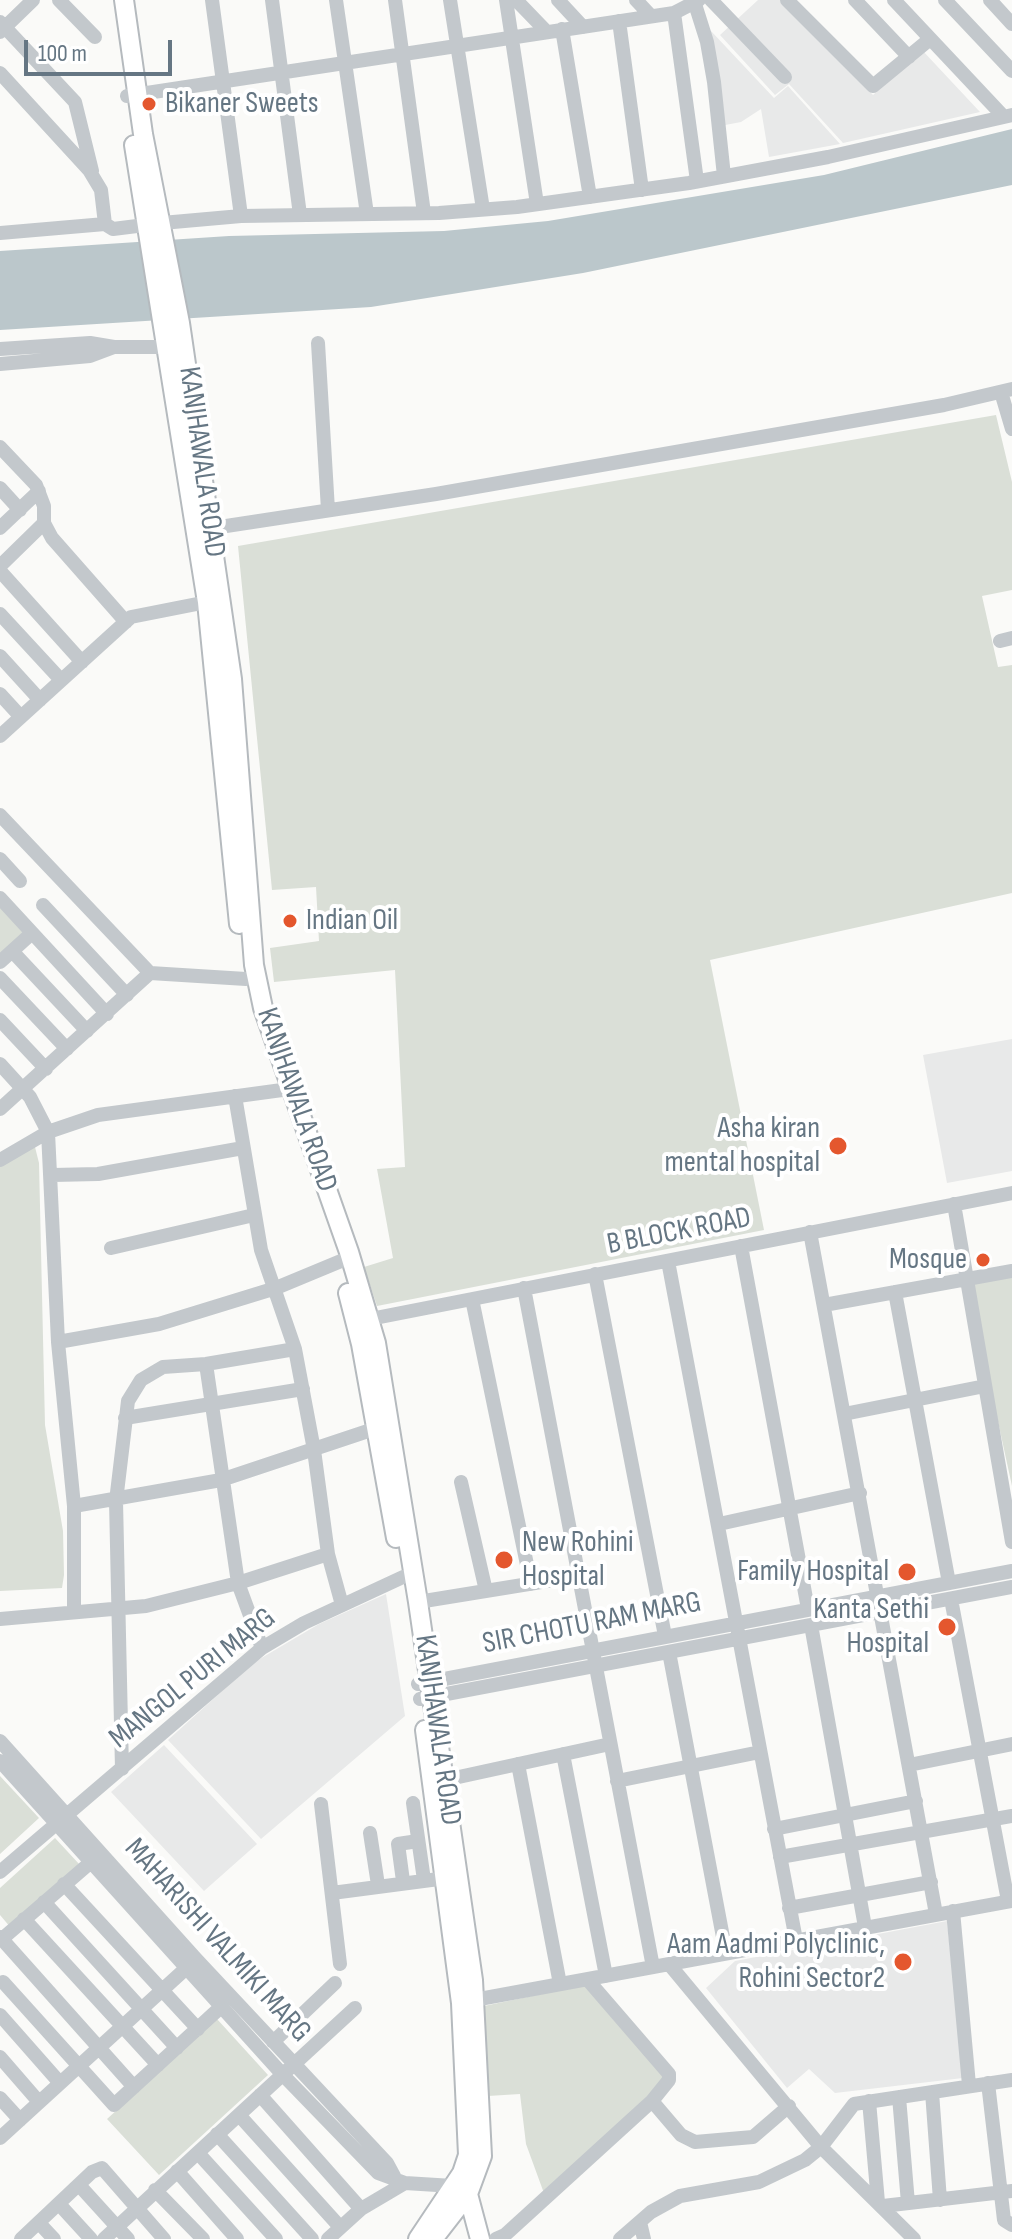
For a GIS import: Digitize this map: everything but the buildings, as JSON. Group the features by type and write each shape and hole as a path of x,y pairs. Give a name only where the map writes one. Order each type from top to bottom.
{"main road":[{"name":"KANJHAWALA ROAD","path":"113,0 176,347 203,529 232,679 246,979 253,1013 362,1320"},
{"name":"KANJHAWALA ROAD","path":"124,0 132,95"},
{"name":"KANJHAWALA ROAD","path":"203,529 207,602 254,965 263,1008 362,1320 418,1602 425,1691 451,1877 474,2000 482,2156 461,2190"},
{"name":"KANJHAWALA ROAD","path":"382,1426 403,1577 445,1780 468,2155 461,2190"},
{"path":"461,2190 480,2239"},
{"path":"418,2239 461,2190"},
{"path":"433,2239 461,2190"},
{"path":"469,2239 474,2220"}],"street":[{"path":"59,0 95,37"},
{"path":"212,0 241,216"},
{"path":"272,0 300,215"},
{"path":"336,0 367,214"},
{"path":"395,0 424,213"},
{"path":"450,0 483,209"},
{"path":"506,0 537,204"},
{"path":"516,0 546,31"},
{"path":"558,0 583,27"},
{"path":"636,0 651,16"},
{"path":"711,0 785,77"},
{"path":"787,0 869,85 877,86 930,39"},
{"path":"855,0 909,57"},
{"path":"894,0 1008,116"},
{"path":"945,0 1012,71"},
{"path":"990,0 1012,24"},
{"path":"29,1 2,27 75,102 94,179"},
{"path":"132,95 279,70 674,13 697,2 714,82 724,176"},
{"path":"674,13 697,181"},
{"path":"619,21 642,190"},
{"path":"562,29 590,197"},
{"path":"0,73 94,179 101,190 105,224"},
{"path":"0,233 105,224 113,229 155,229 241,216 424,213 537,204 642,190 828,157 1008,116"},
{"path":"0,349 90,343 114,347 176,347"},
{"path":"318,343 328,510"},
{"path":"0,364 90,356 114,347"},
{"path":"203,529 475,487 1007,390 1012,429"},
{"path":"0,447 39,491 44,523 52,538 126,622"},
{"path":"0,488 20,510"},
{"path":"0,528 39,491"},
{"path":"44,523 0,568 82,662"},
{"path":"0,736 126,622 144,612 207,602"},
{"path":"0,614 61,680"},
{"path":"0,656 40,700"},
{"path":"0,694 21,717"},
{"path":"0,815 150,973 246,979"},
{"path":"0,859 20,881"},
{"path":"0,898 107,1014"},
{"path":"43,905 127,995"},
{"path":"0,962 32,933"},
{"path":"12,951 87,1031"},
{"path":"0,1108 150,973"},
{"path":"0,978 67,1049"},
{"path":"0,1020 46,1069"},
{"path":"0,1064 24,1089 48,1132 53,1175 58,1342 74,1506 74,1612"},
{"path":"0,1160 48,1132 98,1115 282,1090"},
{"path":"235,1096 261,1250 295,1349 314,1450 328,1554 342,1605"},
{"path":"53,1175 98,1174 243,1148"},
{"name":"B BLOCK ROAD","path":"362,1320 1012,1193"},
{"path":"954,1204 985,1386 1009,1497 1012,1542"},
{"path":"111,1248 254,1215"},
{"path":"810,1232 936,1914"},
{"path":"741,1246 808,1609"},
{"path":"58,1342 159,1324 276,1288 341,1261"},
{"path":"668,1261 796,1940"},
{"path":"824,1305 1012,1271"},
{"path":"595,1274 665,1636"},
{"path":"524,1288 653,1967"},
{"path":"895,1292 949,1583"},
{"path":"472,1299 531,1584"},
{"path":"122,1769 116,1501 125,1418 134,1389 152,1371 295,1349"},
{"path":"206,1364 238,1583 262,1648"},
{"path":"844,1414 985,1386"},
{"path":"125,1418 303,1389"},
{"path":"74,1506 221,1480 382,1426"},
{"path":"461,1482 486,1591"},
{"path":"719,1524 860,1493"},
{"path":"0,1619 146,1606 238,1583 328,1554"},
{"name":"SIR CHOTU RAM MARG","path":"425,1691 592,1650 1012,1571"},
{"path":"418,1602 578,1576"},
{"name":"MANGOL PURI MARG","path":"0,1872 262,1648 342,1605 403,1577"},
{"name":"SIR CHOTU RAM MARG","path":"425,1691 596,1666 1012,1587"},
{"path":"474,2000 1010,1901 951,1599"},
{"path":"811,1625 865,1927"},
{"path":"669,1652 726,1953"},
{"name":"MAHARISHI VALMIKI MARG","path":"0,1741 62,1818 191,1964 289,2070 387,2163 400,2180"},
{"path":"445,1780 610,1744"},
{"path":"909,1765 1012,1744"},
{"path":"617,1781 760,1752"},
{"path":"563,1754 606,1976"},
{"name":"MAHARISHI VALMIKI MARG","path":"1,1764 62,1818"},
{"path":"518,1764 560,1984"},
{"path":"774,1829 916,1801"},
{"path":"413,1803 424,1880"},
{"path":"321,1804 340,1964"},
{"path":"780,1857 1012,1816"},
{"path":"370,1833 378,1885"},
{"path":"403,1881 398,1844 418,1841"},
{"path":"96,1857 1,1938 134,2087"},
{"path":"332,1893 403,1881 451,1877"},
{"path":"789,1908 931,1882"},
{"path":"64,1884 198,2029"},
{"path":"44,1902 177,2048"},
{"path":"953,1911 969,2085"},
{"path":"24,1919 158,2065"},
{"path":"23,1963 1,1983 114,2105 222,2006"},
{"path":"0,2138 191,1964"},
{"name":"MAHARISHI VALMIKI MARG","path":"191,1964 222,2006 273,2042 289,2070"},
{"path":"669,1964 821,2147 914,2239"},
{"path":"496,2239 505,2235 667,2085 669,2074 587,1979"},
{"path":"273,2042 335,1983"},
{"path":"104,2239 355,2008"},
{"path":"0,2015 60,2083"},
{"path":"0,2057 39,2102"},
{"path":"620,2239 680,2196 759,2182 805,2160 821,2147 850,2108 869,2101 1012,2080"},
{"path":"988,2083 1006,2192 1004,2220 1012,2225"},
{"path":"932,2092 940,2200"},
{"path":"260,2095 361,2209"},
{"path":"899,2097 908,2203"},
{"path":"0,2098 20,2120"},
{"path":"652,2101 681,2135 695,2142 753,2137 789,2106"},
{"path":"869,2101 880,2204"},
{"path":"239,2115 340,2227"},
{"path":"217,2134 312,2239"},
{"path":"198,2153 276,2239"},
{"path":"21,2239 96,2169 102,2168 164,2239"},
{"path":"177,2171 237,2239"},
{"path":"328,2239 400,2180 461,2190"},
{"path":"79,2185 128,2239"},
{"path":"155,2190 203,2239"},
{"path":"880,2204 1006,2192"},
{"path":"59,2204 91,2239"},
{"path":"640,2222 644,2239"},
{"path":"39,2223 54,2239"}],"shaded area":[{"path":"758,0 783,0 873,95 922,50 980,112 843,143 789,84 775,95 720,35"},
{"path":"711,31 774,98 788,86 840,144 769,157 761,109 741,122 720,126 704,37"},
{"path":"1012,129 1012,185 583,273 371,307 0,330 0,251 229,236 444,231 548,221 824,175"},
{"path":"996,415 1012,482 1012,590 982,596 998,667 1012,665 1012,893 710,960 764,1230 377,1306 364,1267 393,1258 377,1169 405,1167 395,970 274,982 270,948 319,941 316,887 272,890 238,546"},
{"path":"0,905 27,934 0,959"},
{"path":"1012,1039 1012,1171 947,1183 923,1055"},
{"path":"34,1143 39,1163 45,1425 63,1531 64,1575 62,1588 0,1591 0,1162"},
{"path":"1012,1271 1012,1486 967,1279"},
{"path":"386,1594 405,1716 261,1839 168,1740 253,1663 319,1624"},
{"path":"164,1745 257,1844 204,1891 111,1792"},
{"path":"0,1776 39,1818 0,1854"},
{"path":"55,1838 80,1865 11,1928 0,1915 0,1888"},
{"path":"947,1921 963,2078 835,2093 809,2069 787,2088 706,1988 735,1961"},
{"path":"585,1985 665,2079 545,2196 526,2144 520,2094 488,2096 484,2006"},
{"path":"217,2019 268,2075 159,2175 107,2119"}],"place":[{"name":"Bikaner Sweets","path":"149,104"},
{"name":"Indian Oil","path":"290,921"},
{"name":"Asha kiran mental hospital","path":"838,1146"},
{"name":"Mosque","path":"983,1260"},
{"name":"New Rohini Hospital","path":"504,1560"},
{"name":"Family Hospital","path":"907,1572"},
{"name":"Kanta Sethi Hospital","path":"947,1627"},
{"name":"Aam Aadmi Polyclinic, Rohini Sector2","path":"903,1962"}]}
